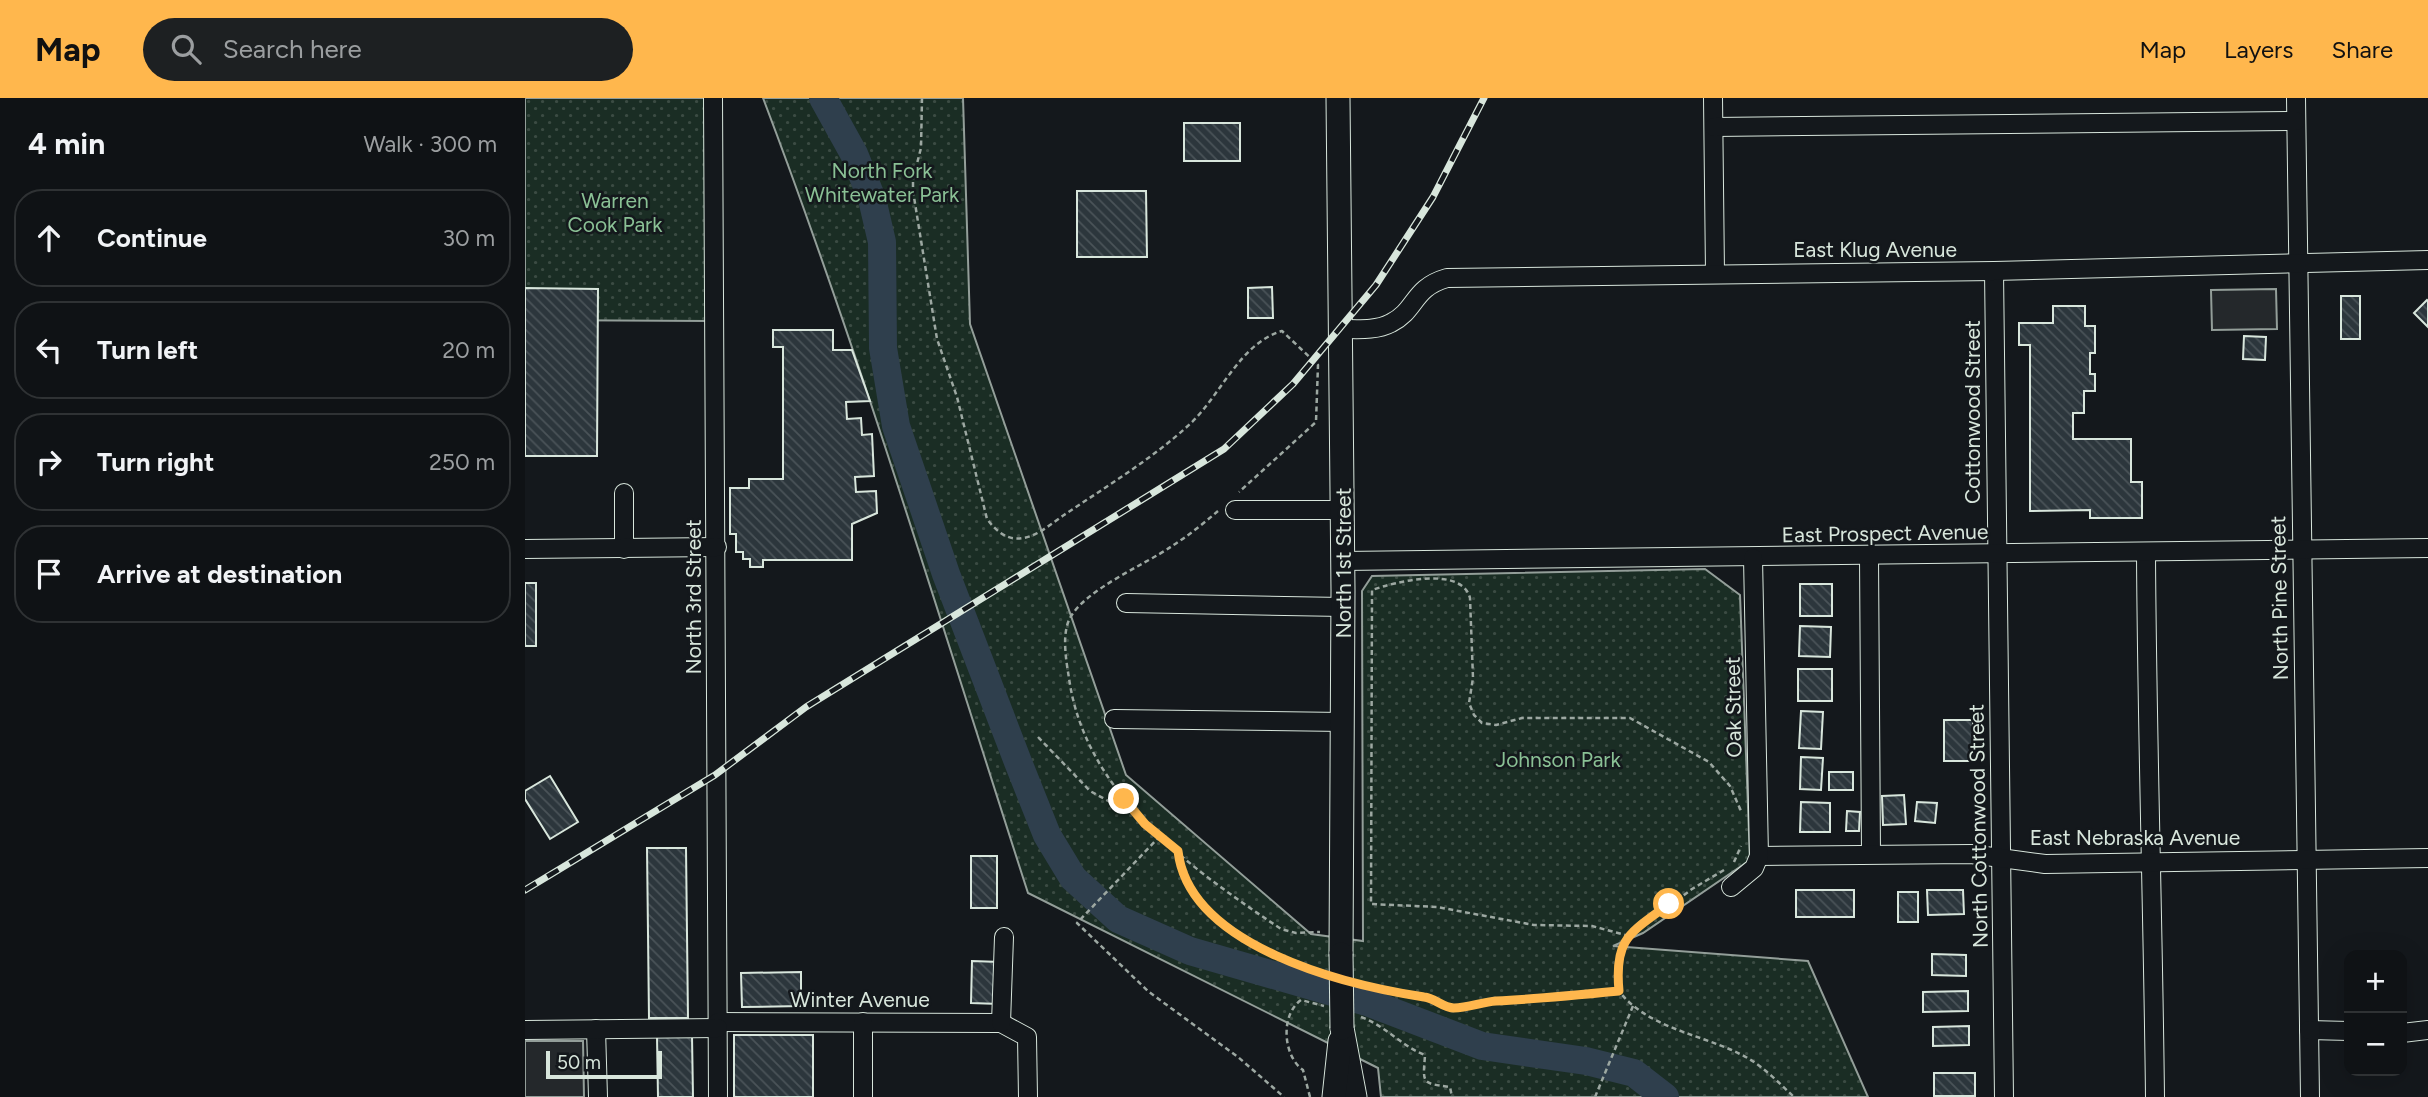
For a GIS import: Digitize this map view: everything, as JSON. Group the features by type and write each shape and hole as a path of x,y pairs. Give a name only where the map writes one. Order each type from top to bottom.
{"main road":[{"name":"North 1st Street","path":"1333,1097 1342,1028 1343,510 1338,98"},
{"name":"North 1st Street","path":"1342,1028 1355,1097"}],"street":[{"name":"North 3rd Street","path":"713,98 718,1097"},
{"path":"1713,98 1715,273"},
{"name":"North Pine Street","path":"2296,98 2300,550 2310,1097"},
{"path":"1714,127 2296,121"},
{"name":"East Klug Avenue","path":"1341,329 1369,329 1390,324 1403,315 1420,291 1431,282 1447,278 1994,271 2428,260"},
{"name":"Cottonwood Street","path":"1994,271 1995,554"},
{"path":"624,493 624,549"},
{"path":"1230,505 1343,510"},
{"path":"525,549 717,547"},
{"name":"East Prospect Avenue","path":"1343,561 1869,557 2428,548"},
{"path":"2146,553 2147,762 2152,862 2155,1097"},
{"name":"North Cottonwood Street","path":"1995,554 2004,1097"},
{"path":"1869,557 1871,854"},
{"name":"Oak Street","path":"1753,558 1759,856"},
{"path":"1126,603 1343,607"},
{"path":"1114,719 1343,722"},
{"name":"East Nebraska Avenue","path":"1759,856 1971,853 2045,864 2428,858"},
{"path":"1731,887 1754,868 1759,856"},
{"path":"1004,937 1001,1023 1027,1037 1028,1097"},
{"path":"863,1022 863,1097"},
{"name":"Winter Avenue","path":"525,1030 863,1022 1001,1023"},
{"path":"596,1029 597,1097"},
{"path":"2309,1030 2344,1031"},
{"path":"2407,1032 2428,1030"}],"path":[{"path":"922,98 921,148 913,178 913,191 935,326 957,397 984,508 995,529 1011,538 1034,534 1122,477 1190,424 1210,403 1251,349 1269,334 1282,331 1318,365 1316,422 1230,505 1172,546 1083,602 1069,620 1066,656 1079,721 1094,756 1124,799 1178,851 1281,929 1296,933 1320,932"},
{"path":"1629,936 1592,926 1534,925 1437,907 1371,904 1371,590 1413,580 1456,581 1465,588 1470,598 1473,671 1469,703 1473,715 1482,723 1496,725 1522,718 1630,718 1709,762 1735,794 1741,814"},
{"path":"1038,737 1090,791 1114,804 1124,799"},
{"path":"1160,836 1077,923 1149,992 1238,1057 1284,1097"},
{"path":"1741,844 1730,866 1692,889 1629,936 1621,946 1617,969 1619,991 1644,1014 1699,1039 1740,1053 1767,1072 1794,1097"},
{"path":"1178,851 1180,867 1195,898 1220,920 1268,951 1324,973"},
{"path":"1358,984 1408,996 1427,997 1450,1008 1619,991"},
{"path":"1595,1097 1633,1006"}],"green space":[{"name":"Warren Cook Park","path":"525,98 705,98 708,321 525,320"},
{"name":"North Fork Whitewater Park","path":"763,98 963,98 970,324 1126,775 1311,934 1363,941 1362,591 1372,576 1705,569 1740,595 1750,860 1643,933 1613,946 1808,961 1868,1097 1381,1097 1378,1068 1028,893 868,394"}],"shaded area":[{"path":"2276,289 2277,329 2212,330 2211,290"},
{"path":"525,1041 583,1041 584,1097 525,1097"}],"building":[{"path":"1184,123 1240,123 1240,161 1184,161"},
{"path":"1077,191 1146,191 1147,257 1077,257"},
{"path":"1272,287 1273,318 1248,318 1248,288"},
{"path":"525,288 598,289 597,456 525,456"},
{"path":"2341,296 2360,296 2360,339 2341,339"},
{"path":"2428,301 2428,327 2414,313"},
{"path":"2053,306 2085,306 2085,326 2095,326 2095,353 2090,353 2090,374 2095,374 2095,391 2084,391 2084,413 2073,413 2073,439 2131,439 2131,482 2142,482 2142,518 2090,518 2090,510 2030,511 2030,345 2019,345 2019,323 2053,323"},
{"path":"773,330 833,330 833,350 852,350 870,401 846,402 847,419 861,418 862,435 872,434 874,476 855,477 856,492 876,491 877,513 852,524 852,560 763,560 763,567 750,567 750,559 743,559 743,552 736,552 736,534 730,534 730,488 749,488 749,479 783,479 783,347 773,347"},
{"path":"2244,336 2266,337 2265,360 2243,359"},
{"path":"525,583 536,583 536,646 525,646"},
{"path":"1800,584 1832,584 1832,616 1800,616"},
{"path":"1800,626 1831,627 1830,657 1799,656"},
{"path":"1798,669 1832,669 1832,701 1798,701"},
{"path":"1801,711 1823,712 1821,749 1799,748"},
{"path":"1944,720 1973,720 1973,761 1944,761"},
{"path":"1801,757 1823,758 1821,790 1800,789"},
{"path":"1829,772 1853,772 1853,790 1829,790"},
{"path":"550,776 578,822 550,839 525,799 525,791"},
{"path":"1904,795 1906,824 1883,825 1882,796"},
{"path":"1801,802 1830,803 1830,832 1800,832"},
{"path":"1917,802 1937,803 1935,823 1915,821"},
{"path":"1847,811 1860,812 1859,831 1846,831"},
{"path":"647,848 686,848 688,1018 649,1018"},
{"path":"971,856 997,856 997,908 971,908"},
{"path":"1796,890 1854,890 1854,917 1796,917"},
{"path":"1927,890 1963,890 1964,914 1928,915"},
{"path":"1898,892 1918,892 1918,922 1898,922"},
{"path":"1932,954 1966,955 1966,976 1932,975"},
{"path":"972,961 1000,962 999,1004 971,1003"},
{"path":"801,972 801,1006 742,1007 741,973"},
{"path":"1968,991 1968,1011 1923,1012 1923,992"},
{"path":"1969,1026 1969,1045 1933,1046 1933,1027"},
{"path":"734,1035 813,1035 813,1097 734,1097"},
{"path":"692,1036 693,1097 658,1097 657,1037"},
{"path":"1934,1073 1975,1073 1975,1096 1934,1096"}],"waterway":[{"path":"823,98 854,154 872,199 882,242 883,348 896,426 946,574 1018,762 1047,835 1073,878 1118,919 1190,951 1367,1002 1482,1046 1586,1061 1634,1073 1665,1097"}],"railway":[{"path":"525,890 715,775 806,707 1224,449 1293,384 1376,285 1433,197 1484,98"}],"route":[{"path":"1124,799 1145,824 1178,851 1180,867 1195,898 1238,933 1268,951 1313,970 1369,987 1394,990 1408,996 1427,997 1450,1008 1619,991 1617,969 1621,946 1634,931 1669,904"}],"park label":[{"name":"Johnson Park","path":"1558,759"}]}
